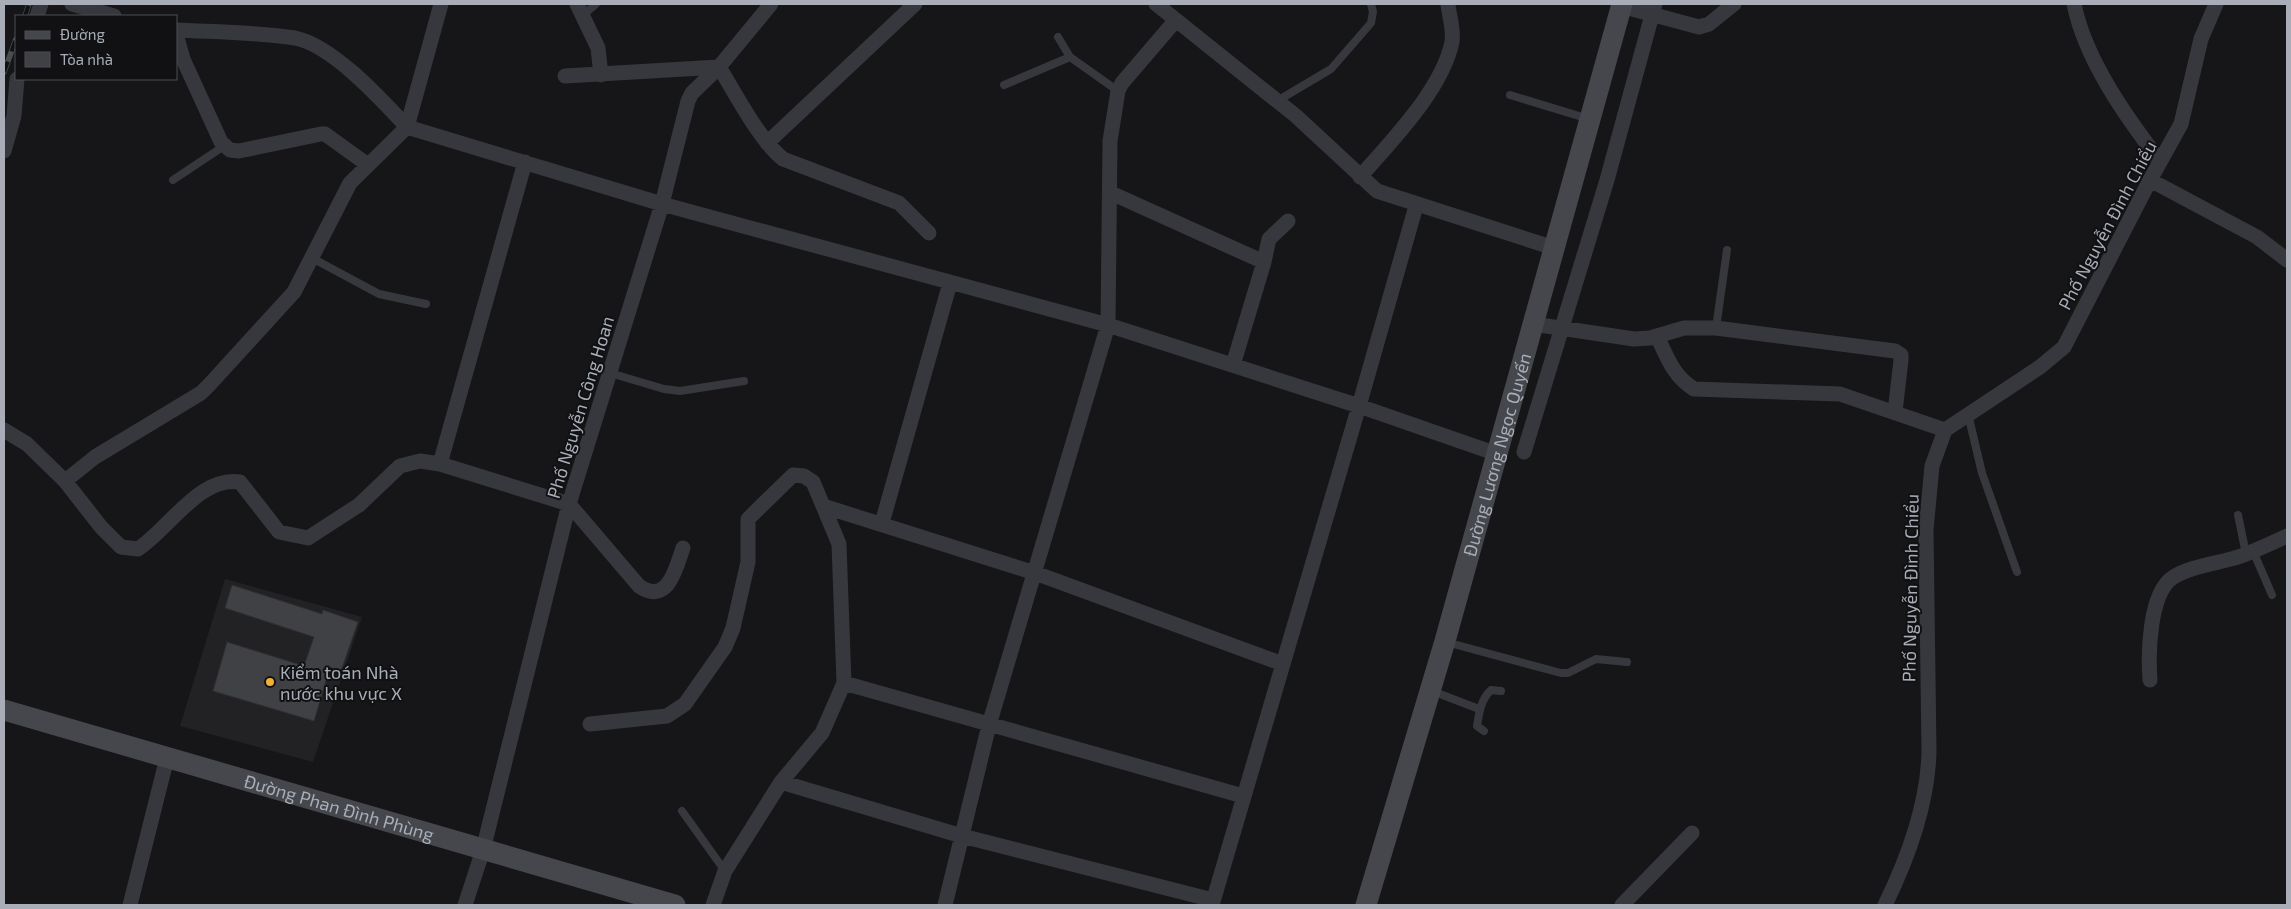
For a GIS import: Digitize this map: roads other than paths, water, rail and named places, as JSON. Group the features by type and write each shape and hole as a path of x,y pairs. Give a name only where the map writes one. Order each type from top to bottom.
{"main road":[{"name":"Đường Lương Ngọc Quyến","path":"1366,905 1497,454 1621,5"},
{"name":"Đường Phan Đình Phùng","path":"4,710 675,905"}],"street":[{"path":"72,4 110,15"},
{"path":"65,482 95,457 201,393 288,300 312,258 345,191 368,165 407,128 441,4"},
{"name":"Phố Nguyễn Công Hoan","path":"465,905 483,850 569,504 662,204 688,101 692,93 720,67 772,4"},
{"path":"767,143 915,4"},
{"path":"1156,4 1277,101 1377,191 1416,206 1554,248"},
{"path":"1360,177 1418,110 1439,72 1452,42 1448,4"},
{"path":"1621,5 1653,9 1704,27 1734,4"},
{"path":"2074,4 2085,40 2137,132 2160,161"},
{"name":"Phố Nguyễn Đình Chiểu","path":"1885,905 1917,820 1926,787 1929,751 1926,530 1932,466 1945,430 2040,366 2064,347 2181,124 2201,39 2216,4"},
{"path":"1524,452 1607,180 1653,9"},
{"path":"579,10 600,56 601,75"},
{"path":"945,905 989,724 1108,325 1111,193 1110,141 1118,91 1122,83 1176,20"},
{"path":"178,30 296,38 333,56 381,100 407,128 662,204 1108,325 1359,406 1497,454"},
{"path":"178,41 183,59 224,146 230,150 239,151 325,134 368,165"},
{"path":"565,76 720,67 767,143 783,159 899,203 929,233"},
{"path":"4,151 14,116 17,80"},
{"path":"440,464 525,162"},
{"path":"2150,180 2257,237 2287,260"},
{"path":"1111,193 1264,262"},
{"path":"782,782 962,836 1212,902 1359,406 1416,206"},
{"path":"1233,365 1264,262 1269,239 1288,221"},
{"path":"882,523 950,283"},
{"path":"1533,324 1634,339 1657,336 1684,328 1716,328 1895,351 1901,355 1902,360 1895,412"},
{"path":"1657,336 1675,374 1681,381 1694,388 1840,394 1945,430"},
{"path":"4,430 27,444 65,482 101,527 121,547 138,549 152,540 191,502 211,486 226,480 240,482 279,532 308,538 359,505 400,466 420,461 440,464 569,504 639,586 646,591 660,590 667,586 673,579 683,548"},
{"path":"590,724 667,716 685,704 725,647 733,628 748,562 748,519 793,475 804,476 813,482 839,544 844,683 822,733 782,782 725,871 713,905"},
{"path":"823,506 1035,572 1283,664"},
{"path":"2150,680 2149,642 2160,598 2168,582 2178,575 2250,552 2287,536"},
{"path":"844,683 1243,796"},
{"path":"130,905 167,758"},
{"path":"1622,905 1692,834"}],"lane":[{"path":"579,10 596,4"},
{"path":"1277,101 1332,69 1371,23 1373,12 1371,4"},
{"path":"1058,37 1070,57 1118,91"},
{"path":"1004,85 1070,57"},
{"path":"1510,95 1590,119"},
{"path":"173,180 224,146"},
{"path":"1716,328 1727,250"},
{"path":"312,258 379,294 426,304"},
{"path":"610,373 664,389 680,391 744,381"},
{"path":"1968,414 1982,473 2017,572"},
{"path":"2238,515 2250,552 2272,595"},
{"path":"1444,641 1562,673 1568,673 1596,659 1627,662"},
{"path":"1430,690 1479,709"},
{"path":"1484,731 1477,726 1479,709 1487,693 1491,690 1501,691"},
{"path":"682,811 725,871"}],"railway":[{"path":"25,15 29,4"},
{"path":"4,72 15,42"}],"place":[{"name":"Kiểm toán Nhà nước khu vực X","path":"270,682"}]}
